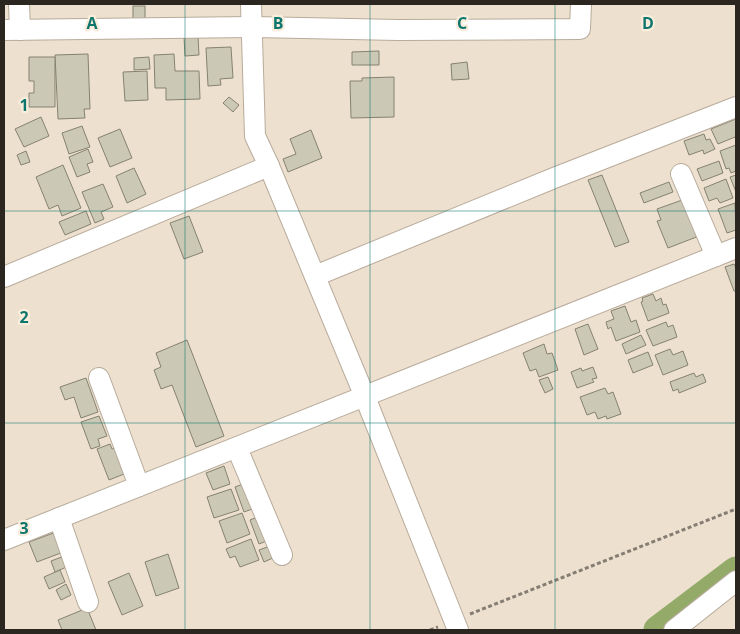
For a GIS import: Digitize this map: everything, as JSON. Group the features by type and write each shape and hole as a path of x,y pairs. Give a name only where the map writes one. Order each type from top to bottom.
{"street":[{"path":"19,4 12,30 251,27 398,30 580,29 581,4"},
{"path":"251,4 255,136 365,396 456,625"},
{"path":"315,276 554,178 736,107"},
{"path":"4,277 269,166"},
{"path":"681,174 716,256"},
{"path":"4,540 736,248"},
{"path":"99,378 140,486"},
{"path":"237,448 282,555"},
{"path":"59,518 88,602"},
{"path":"674,630 736,581"}],"path":[{"path":"456,625 736,509"}],"building":[{"path":"133,6 145,6 145,19 133,19"},
{"path":"198,36 199,55 185,56 184,37"},
{"path":"231,47 233,78 220,79 221,85 208,86 206,48"},
{"path":"379,51 379,65 352,65 352,52"},
{"path":"88,54 90,109 84,109 85,118 58,119 55,55"},
{"path":"174,54 175,71 199,71 200,99 166,100 166,88 155,88 154,55"},
{"path":"29,57 55,57 55,107 29,107 29,93 34,93 34,81 29,81"},
{"path":"149,57 150,69 134,70 134,58"},
{"path":"467,62 469,79 452,80 451,64"},
{"path":"147,71 148,100 125,101 123,72"},
{"path":"394,77 394,117 351,118 350,81 362,81 362,78"},
{"path":"229,97 239,105 233,112 223,103"},
{"path":"41,117 49,136 24,147 15,129"},
{"path":"736,119 736,140 735,137 718,144 711,129"},
{"path":"82,126 90,147 69,154 62,133"},
{"path":"120,129 132,158 110,167 98,138"},
{"path":"311,130 322,158 288,172 283,159 296,154 290,139"},
{"path":"704,134 706,140 710,139 715,149 704,154 703,150 689,155 684,141"},
{"path":"736,145 736,171 731,173 729,168 726,169 720,151"},
{"path":"88,149 93,162 87,164 90,172 77,177 69,157"},
{"path":"26,151 30,162 21,165 17,155"},
{"path":"719,161 723,173 702,181 697,169"},
{"path":"63,165 81,208 62,216 58,205 49,209 36,177"},
{"path":"134,168 146,194 127,203 116,176"},
{"path":"602,175 629,242 615,247 588,180"},
{"path":"736,175 736,192 730,177"},
{"path":"726,179 733,198 720,203 717,198 709,201 704,188"},
{"path":"669,182 673,192 644,203 640,193"},
{"path":"103,184 113,207 101,212 104,219 95,223 82,192"},
{"path":"685,199 699,236 668,248 657,221 661,220 657,209"},
{"path":"735,203 736,230 727,233 718,209"},
{"path":"86,211 91,224 65,235 59,222"},
{"path":"189,216 203,252 184,259 170,223"},
{"path":"734,264 736,268 736,291 734,291 725,267"},
{"path":"653,294 656,301 661,298 663,305 666,304 669,313 648,321 641,302 643,301 642,298"},
{"path":"625,306 631,322 636,320 640,332 616,341 611,327 608,329 606,322 614,319 611,311"},
{"path":"666,322 668,327 673,325 677,337 653,346 646,330"},
{"path":"588,324 598,349 584,355 575,329"},
{"path":"641,335 646,345 626,354 622,344"},
{"path":"187,340 224,436 196,447 172,385 161,389 154,370 161,367 156,353"},
{"path":"544,344 547,354 552,353 558,370 539,377 536,369 530,371 523,353"},
{"path":"670,349 673,355 683,351 688,365 663,375 655,355"},
{"path":"648,352 653,365 633,373 628,360"},
{"path":"593,367 597,378 592,379 594,382 577,388 571,372 581,368 582,371"},
{"path":"694,373 696,377 703,374 706,382 679,393 678,389 673,391 670,382"},
{"path":"548,377 553,389 545,393 539,380"},
{"path":"86,378 98,412 81,418 74,397 65,400 60,387"},
{"path":"605,388 608,394 613,392 621,414 607,419 606,416 598,419 595,412 587,415 580,397"},
{"path":"99,416 107,436 98,439 100,446 91,449 81,422"},
{"path":"110,444 112,449 119,447 129,472 109,480 97,449"},
{"path":"224,466 230,484 213,490 206,473"},
{"path":"246,483 255,508 244,512 235,487"},
{"path":"231,489 239,510 214,518 207,497"},
{"path":"242,513 250,534 227,543 219,521"},
{"path":"260,516 269,540 259,544 250,520"},
{"path":"59,531 66,551 37,562 29,542"},
{"path":"251,539 259,560 240,567 235,556 230,558 226,549"},
{"path":"270,546 275,557 264,562 259,550"},
{"path":"168,554 179,588 156,596 145,562"},
{"path":"67,555 71,565 55,572 51,561"},
{"path":"60,570 65,582 49,589 44,577"},
{"path":"129,573 143,606 122,615 108,582"},
{"path":"66,584 71,595 61,600 56,590"},
{"path":"87,608 96,630 62,630 58,620"}],"waterway":[{"path":"658,630 736,571"}]}
